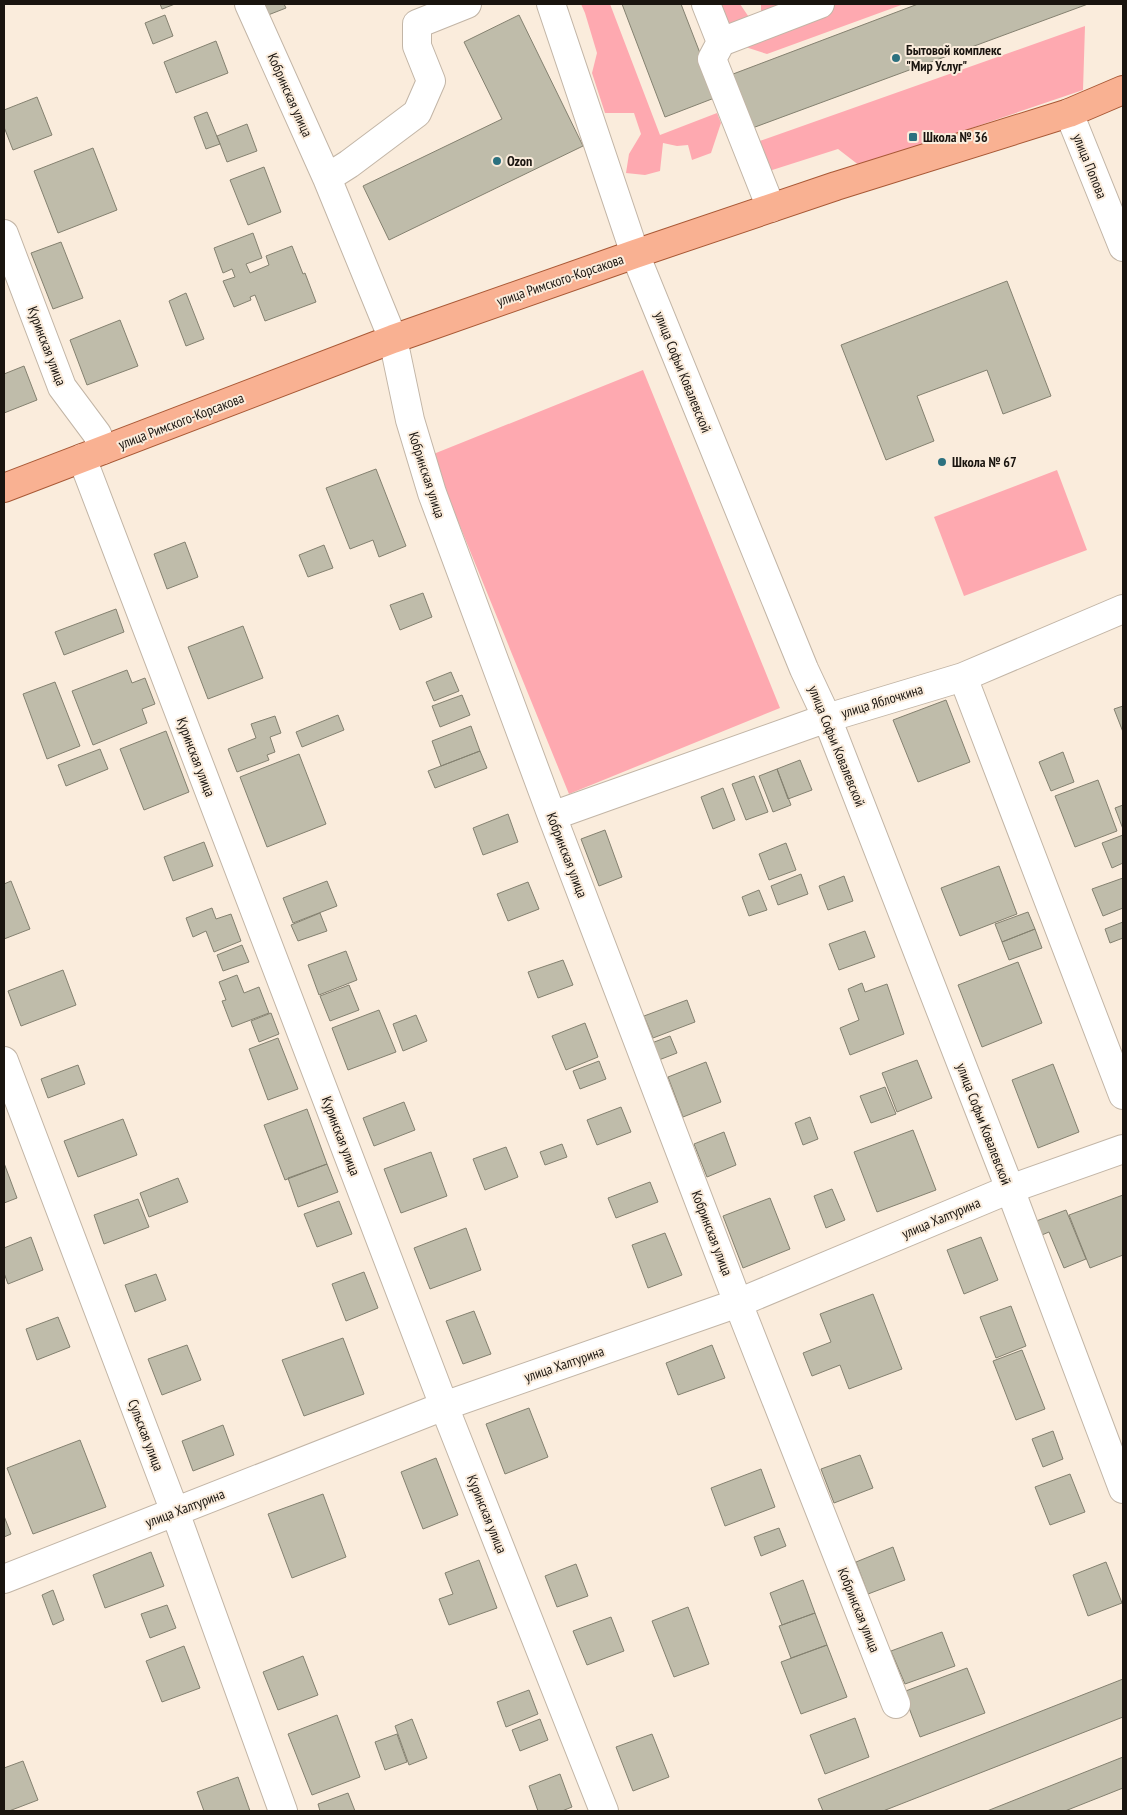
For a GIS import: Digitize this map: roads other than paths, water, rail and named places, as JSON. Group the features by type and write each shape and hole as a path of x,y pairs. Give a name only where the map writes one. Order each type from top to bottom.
{"main road":[{"name":"улица Римского-Корсакова","path":"4,488 393,339 771,208 1069,113 1100,108 1123,90"}],"street":[{"name":"Кобринская улица","path":"249,4 327,178 393,339 410,420 432,493 552,816 738,1303 896,1704"},
{"path":"327,178 349,164 417,113 431,81 417,46 417,24 467,4"},
{"name":"улица Софьи Ковалевской","path":"550,4 634,254 804,669 827,718 1010,1189 1123,1489"},
{"path":"706,4 721,42"},
{"path":"771,208 712,59 721,42 820,4"},
{"name":"улица Попова","path":"1069,113 1123,247"},
{"name":"Куринская улица","path":"4,234 62,387 97,434 93,454 444,1406 604,1811"},
{"name":"улица Яблочкина","path":"552,816 827,718 963,676 1123,609"},
{"path":"963,676 1123,1095"},
{"name":"Сульская улица","path":"4,1061 175,1512 283,1811"},
{"name":"улица Халтурина","path":"4,1579 444,1406 738,1303 1010,1189 1123,1149"}],"place":[{"name":"Бытовой комплекс \"Мир Услуг\"","path":"896,58"},
{"name":"Школа № 36","path":"913,137"},
{"name":"Ozon","path":"497,161"},
{"name":"Школа № 67","path":"942,462"}]}
